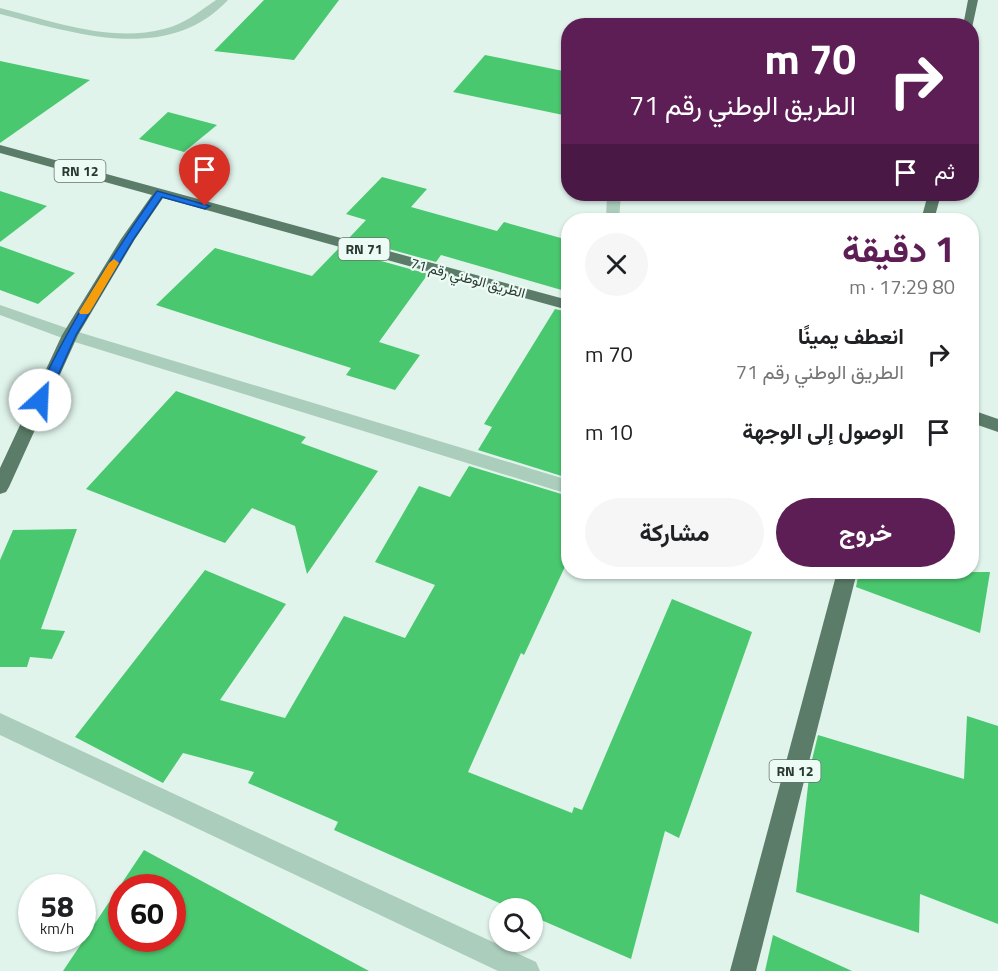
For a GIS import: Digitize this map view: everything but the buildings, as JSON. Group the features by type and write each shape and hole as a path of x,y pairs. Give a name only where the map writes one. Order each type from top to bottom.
{"main road":[{"path":"970,18 973,0"},
{"name":"RN 12","path":"0,149 160,193"},
{"path":"0,487 70,335 128,239 160,193"},
{"name":"الطريق الوطني رقم 71","path":"160,193 561,303"},
{"path":"979,419 998,426"},
{"name":"RN 12","path":"743,971 842,579"}],"street":[{"path":"0,11 92,32 143,35 168,32 191,21 223,0"},
{"path":"0,310 70,335 561,485"},
{"path":"0,724 526,971"}],"slow traffic":[{"path":"84,312 114,263"}],"route":[{"path":"40,400 70,335 128,239 160,193 205,206"}]}
